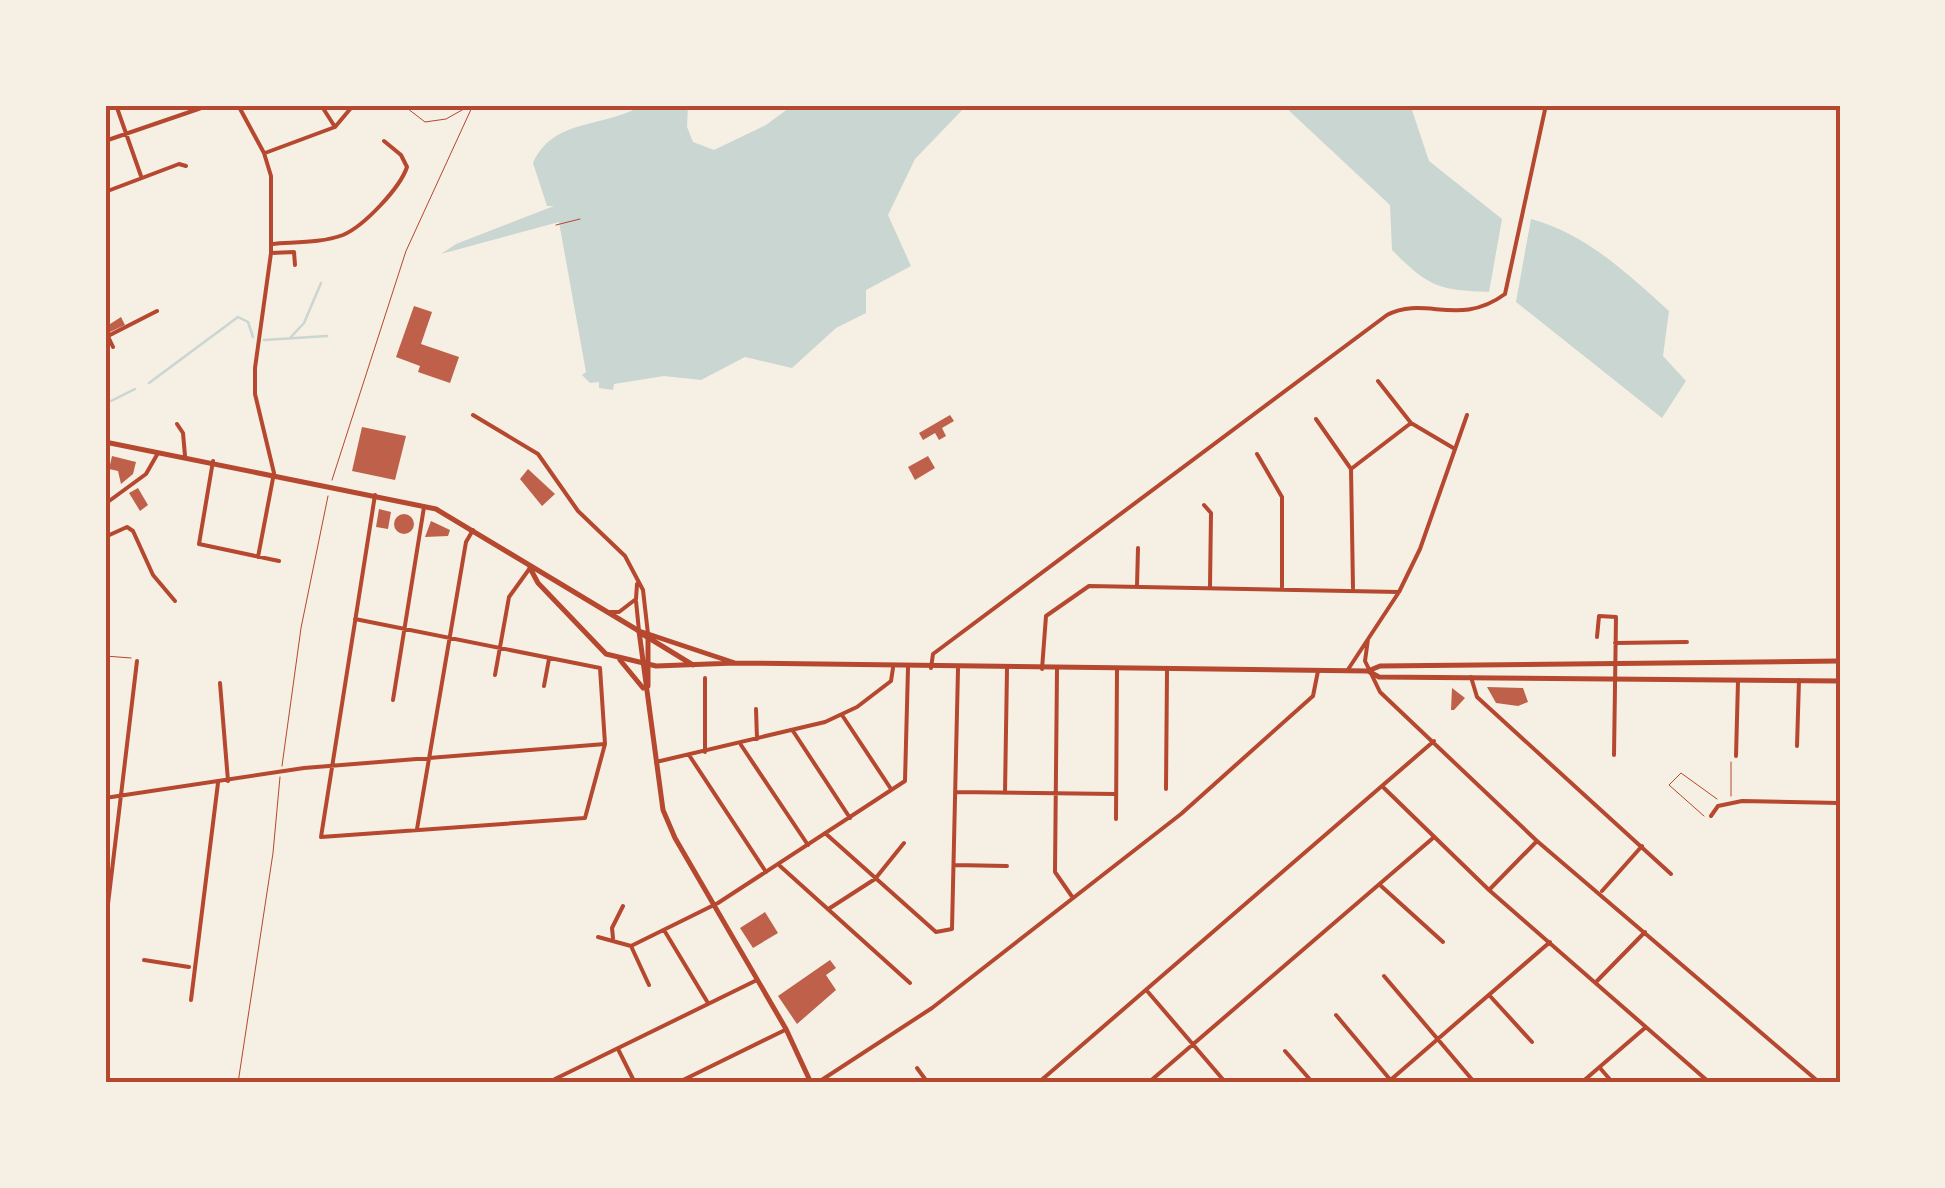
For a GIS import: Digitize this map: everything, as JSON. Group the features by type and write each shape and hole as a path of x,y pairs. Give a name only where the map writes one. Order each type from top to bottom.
{"main road":[{"path":"105,442 424,506 473,530 696,666"},
{"path":"530,568 538,583 606,654 642,665 1368,671 1380,666 1613,660 1840,661"},
{"path":"638,631 663,810 712,905 814,1083"},
{"path":"648,637 735,663"},
{"path":"642,665 648,637"},
{"path":"620,660 636,675 648,700"},
{"path":"1368,671 1379,676 1840,681"}],"street":[{"path":"116,105 142,177"},
{"path":"105,141 210,105"},
{"path":"238,105 264,153 271,176 272,244 259,330 255,394 274,474 258,557"},
{"path":"321,105 335,128"},
{"path":"931,668 932,654 1387,315 1400,309 1475,311 1505,294 1546,105"},
{"path":"264,153 335,128 351,108"},
{"path":"272,244 344,234 367,215 404,177 407,166 401,155 384,141"},
{"path":"105,192 186,166"},
{"path":"271,253 294,252 294,265"},
{"path":"114,347 107,333 157,311"},
{"path":"1378,381 1410,424 1455,448"},
{"path":"473,415 538,454 578,511 625,556 643,590 648,637"},
{"path":"1346,671 1398,592 1420,549 1467,415"},
{"path":"1316,419 1352,469 1353,590"},
{"path":"177,424 184,433 185,456"},
{"path":"1352,469 1410,424"},
{"path":"105,504 146,474 158,452"},
{"path":"1257,454 1282,497 1282,588"},
{"path":"213,461 199,544 279,562"},
{"path":"355,619 600,668 605,744 585,818 321,837 355,619 375,495"},
{"path":"1204,505 1211,514 1210,589"},
{"path":"393,700 424,506"},
{"path":"105,537 127,527 133,530 153,575 175,601"},
{"path":"417,830 466,542 473,530"},
{"path":"1137,586 1138,548"},
{"path":"496,675 509,597 530,568"},
{"path":"638,584 638,631"},
{"path":"1042,670 1044,624 1053,609 1089,586 1398,592"},
{"path":"610,612 624,609 636,599"},
{"path":"1597,637 1599,616 1616,618 1614,755"},
{"path":"1368,638 1368,671 1380,692 1538,840 1820,1083"},
{"path":"1615,643 1688,642"},
{"path":"544,686 549,659"},
{"path":"105,928 137,661"},
{"path":"656,762 793,731 842,715 891,681 893,668"},
{"path":"598,937 631,946 664,930 778,865 905,781 908,668"},
{"path":"826,833 936,932 948,932 954,924 958,669"},
{"path":"1005,792 1007,669"},
{"path":"1057,670 1055,872 1073,898"},
{"path":"1116,819 1117,670"},
{"path":"814,1083 932,1008 1181,814 1314,696 1318,670"},
{"path":"1166,789 1167,671"},
{"path":"1471,677 1477,697 1671,874"},
{"path":"705,678 705,752"},
{"path":"1736,756 1738,679"},
{"path":"1796,746 1798,680"},
{"path":"220,683 228,781"},
{"path":"756,709 757,739"},
{"path":"842,715 892,789"},
{"path":"793,731 850,818"},
{"path":"1038,1083 1434,742"},
{"path":"740,743 808,845"},
{"path":"105,798 332,766 605,744"},
{"path":"689,755 766,872"},
{"path":"191,1000 218,783"},
{"path":"1384,788 1489,890 1710,1083"},
{"path":"956,792 1116,794"},
{"path":"1712,816 1718,806 1742,801 1840,803"},
{"path":"1148,1083 1434,837"},
{"path":"1489,890 1538,840"},
{"path":"830,908 875,879 904,843"},
{"path":"1600,892 1642,846"},
{"path":"778,865 910,983"},
{"path":"954,865 1007,866"},
{"path":"1380,884 1444,942"},
{"path":"614,940 612,928 624,906"},
{"path":"664,930 708,1005"},
{"path":"1594,983 1645,932"},
{"path":"1336,1016 1390,1082 1550,942"},
{"path":"631,946 648,985"},
{"path":"144,960 192,968"},
{"path":"1384,976 1475,1083"},
{"path":"554,1079 757,980"},
{"path":"1148,992 1226,1083"},
{"path":"1490,996 1532,1042"},
{"path":"1582,1083 1646,1026"},
{"path":"677,1083 786,1029"},
{"path":"618,1049 635,1083"},
{"path":"1286,1050 1313,1083"},
{"path":"917,1068 928,1083"},
{"path":"1600,1068 1613,1083"}],"path":[{"path":"402,105 425,122 446,119 472,105"},
{"path":"336,470 406,251 460,139 472,105"},
{"path":"556,226 580,219"},
{"path":"282,762 301,628 326,500"},
{"path":"105,656 124,655 137,661"},
{"path":"1730,805 1731,761 1736,756"},
{"path":"1712,816 1705,818 1669,785 1681,774 1716,794 1718,806"},
{"path":"238,1083 280,776"},
{"path":"534,1079 554,1079"}],"shaded area":[{"path":"642,105 688,105 687,127 693,142 714,150 766,125 793,105 967,105 915,159 888,215 911,266 866,290 866,313 836,328 792,368 745,357 701,380 664,376 614,384 613,390 599,388 599,382 590,383 582,375 586,372 559,222 441,254 456,244 554,206 547,206 533,163 542,148 567,131"},
{"path":"1283,105 1406,105 1412,110 1429,161 1502,219 1489,292 1446,288 1426,279 1405,262 1392,250 1390,205"},
{"path":"1531,219 1588,245 1669,311 1663,356 1686,381 1662,418 1516,302"}],"building":[{"path":"414,306 432,312 421,344 459,357 450,383 418,372 420,366 396,357"},
{"path":"121,317 125,325 110,332 107,326"},
{"path":"950,415 954,421 942,428 946,436 939,440 935,433 923,440 919,433"},
{"path":"362,427 406,436 395,480 352,471"},
{"path":"112,456 136,462 133,474 121,484 118,471 109,469"},
{"path":"928,456 935,468 915,480 908,467"},
{"path":"528,469 555,494 542,506 520,479"},
{"path":"138,488 148,505 140,511 129,493"},
{"path":"379,509 391,512 388,529 376,527"},
{"path":"404,514 414,524 404,534 394,524"},
{"path":"431,521 450,530 448,536 425,537"},
{"path":"1487,687 1523,688 1528,702 1518,706 1496,703"},
{"path":"1452,688 1465,698 1454,710 1451,710"},
{"path":"765,912 778,933 753,948 740,928"},
{"path":"830,960 836,968 826,975 836,990 797,1024 778,996"}],"waterway":[{"path":"291,337 304,323 321,283"},
{"path":"149,383 238,317 248,322 253,337"},
{"path":"264,340 327,336"},
{"path":"105,404 135,389"}]}
